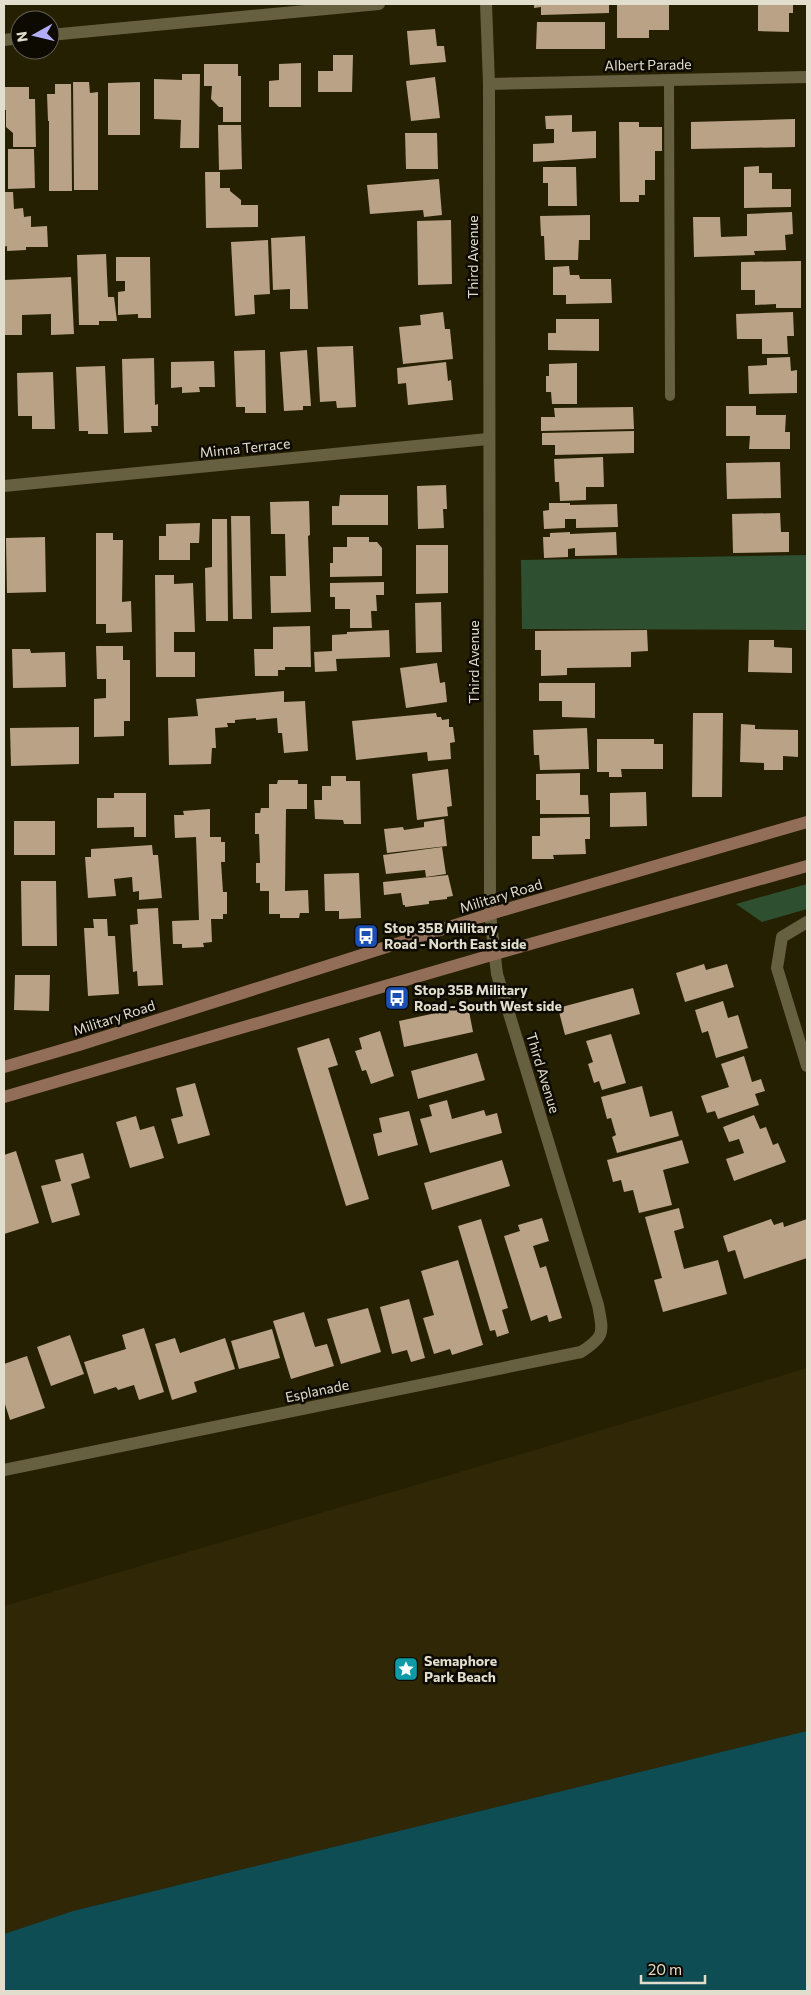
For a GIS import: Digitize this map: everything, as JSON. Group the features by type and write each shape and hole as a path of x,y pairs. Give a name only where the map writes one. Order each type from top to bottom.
{"main road":[{"name":"Military Road","path":"4,1067 79,1045 490,914 807,822"},
{"path":"4,1096 807,866"}],"street":[{"path":"60,34 379,4"},
{"name":"Third Avenue","path":"486,4 489,84 490,914 497,974 598,1305"},
{"name":"Albert Parade","path":"489,84 807,77"},
{"name":"Minna Terrace","path":"4,486 488,439"},
{"path":"807,922 782,937 778,968 807,1066"},
{"name":"Esplanade","path":"4,1470 581,1352 597,1342 602,1330 598,1305"}],"lane":[{"path":"670,80 670,396"}],"green space":[{"path":"807,555 807,630 522,629 521,560"},
{"path":"807,884 807,909 762,922 736,904"}],"sand":[{"name":"Semaphore Park Beach","path":"807,1368 807,1731 73,1911 4,1934 4,1606"}],"water":[{"path":"807,1731 807,1991 4,1991 4,1934 73,1911"}],"building":[{"path":"534,4 609,4 609,13 541,15 541,7 534,8"},
{"path":"617,4 669,4 669,30 649,30 649,38 617,38"},
{"path":"758,4 793,4 793,13 789,13 789,32 758,31"},
{"path":"537,22 605,22 605,49 536,49"},
{"path":"435,29 437,46 444,46 446,62 410,65 407,31"},
{"path":"333,55 353,55 352,92 318,92 318,71 333,71"},
{"path":"301,63 301,107 269,107 269,81 279,80 279,64"},
{"path":"204,64 238,64 238,76 241,76 241,122 223,122 223,107 219,107 211,99 212,86 204,86"},
{"path":"182,74 200,74 199,148 180,148 181,120 154,119 154,79 182,80"},
{"path":"435,77 440,118 411,121 406,81"},
{"path":"73,82 89,82 90,93 98,92 98,190 74,190"},
{"path":"140,82 140,135 108,135 108,83"},
{"path":"55,84 71,84 72,191 49,191 47,94 55,94"},
{"path":"4,87 29,87 29,99 35,99 36,147 13,147 13,133 6,127"},
{"path":"572,115 572,132 596,131 596,158 533,162 533,144 554,143 554,129 546,129 545,116"},
{"path":"795,119 795,147 691,149 691,122"},
{"path":"619,122 639,122 639,127 662,127 662,151 655,151 655,180 645,180 645,195 639,195 639,202 620,202"},
{"path":"218,125 241,125 242,169 219,170"},
{"path":"405,133 437,133 438,169 406,169"},
{"path":"8,149 34,149 35,188 8,189"},
{"path":"759,166 759,173 772,173 772,189 791,189 791,207 744,208 744,167"},
{"path":"543,167 576,167 577,206 548,206 548,183 543,183"},
{"path":"205,172 220,172 220,188 230,188 230,191 241,200 241,205 258,205 258,227 206,228"},
{"path":"439,179 442,215 424,217 423,210 370,214 367,185"},
{"path":"4,192 13,192 14,209 23,208 24,217 31,216 31,227 47,226 48,247 26,247 26,250 7,251 7,246 4,247"},
{"path":"792,212 793,234 785,235 786,250 754,251 755,255 694,257 693,217 720,217 721,237 747,236 747,214"},
{"path":"590,215 590,240 579,240 578,260 545,260 544,236 541,236 540,216"},
{"path":"451,220 452,284 418,285 417,221"},
{"path":"305,236 308,309 290,309 290,289 273,290 271,238"},
{"path":"268,240 270,294 254,295 255,314 235,316 231,242"},
{"path":"106,254 108,297 114,297 117,321 99,321 99,325 79,325 77,255"},
{"path":"116,257 150,257 151,318 138,318 138,314 118,315 118,292 125,291 125,281 116,281"},
{"path":"801,261 801,308 776,308 776,304 755,305 755,290 741,290 741,262"},
{"path":"569,266 570,275 579,275 580,279 611,279 612,303 566,304 566,295 553,295 553,267"},
{"path":"71,277 74,334 51,335 51,314 22,315 22,335 4,335 4,280"},
{"path":"443,312 445,329 450,329 453,359 403,364 399,327 421,325 420,315"},
{"path":"793,312 794,336 787,336 788,354 762,354 762,339 737,339 736,314"},
{"path":"556,319 599,319 599,351 548,350 548,333 556,333"},
{"path":"353,346 356,407 337,408 336,401 320,402 317,347"},
{"path":"265,350 266,413 245,413 245,407 236,407 234,351"},
{"path":"307,350 311,406 303,406 303,410 284,411 280,352"},
{"path":"790,357 791,371 797,370 797,393 749,394 748,366 767,365 767,358"},
{"path":"154,358 155,405 158,404 158,426 151,426 152,432 124,433 122,359"},
{"path":"214,361 215,387 199,387 200,392 182,393 182,387 171,388 171,362"},
{"path":"446,362 448,381 451,380 453,400 408,405 406,383 398,384 397,368"},
{"path":"577,363 577,404 552,404 551,392 546,392 546,376 549,376 549,364"},
{"path":"105,366 108,434 88,434 88,431 79,431 76,367"},
{"path":"53,372 55,429 32,429 32,416 18,416 17,373"},
{"path":"726,406 756,406 756,415 786,415 785,432 790,432 790,449 749,449 750,436 726,436"},
{"path":"633,407 634,429 541,431 541,417 555,417 554,408"},
{"path":"634,431 634,453 555,455 555,445 542,445 542,433"},
{"path":"603,457 604,487 586,487 586,500 560,501 559,482 555,482 554,459"},
{"path":"780,462 781,498 727,499 726,463"},
{"path":"446,485 447,509 443,509 444,528 418,529 417,486"},
{"path":"340,495 388,495 388,525 332,525 332,506 339,506"},
{"path":"309,501 310,535 308,536 311,612 271,613 270,576 286,576 285,534 271,534 270,502"},
{"path":"549,503 570,503 570,505 617,504 618,527 576,528 576,519 565,519 565,528 544,529 543,511 549,510"},
{"path":"780,513 781,532 789,532 789,552 733,553 732,514"},
{"path":"231,516 250,516 252,619 233,619"},
{"path":"212,519 227,519 228,621 206,621 205,568 212,567"},
{"path":"200,523 199,543 190,543 190,560 159,560 159,536 166,536 166,524"},
{"path":"570,532 570,534 616,532 617,555 575,556 575,548 568,549 568,557 544,558 543,537 550,537 550,533"},
{"path":"96,533 113,533 113,540 123,540 122,602 131,601 132,632 106,633 106,624 96,624"},
{"path":"45,537 46,592 7,593 6,538"},
{"path":"347,537 369,537 369,542 377,542 382,548 382,576 330,577 330,563 333,563 333,547 347,547"},
{"path":"416,545 448,545 448,593 416,594"},
{"path":"155,575 174,575 174,584 193,583 195,632 174,632 174,652 195,652 195,677 156,677"},
{"path":"384,582 384,595 376,595 377,611 371,611 372,628 350,628 350,609 335,609 335,597 330,597 330,583"},
{"path":"441,602 442,652 416,653 415,603"},
{"path":"310,626 311,667 285,667 285,670 278,670 278,676 255,676 254,649 273,649 273,627"},
{"path":"389,630 390,657 336,659 337,671 315,672 314,652 332,651 332,635 347,634 347,632"},
{"path":"647,630 648,651 631,652 631,667 567,668 567,675 541,676 541,650 535,650 535,631"},
{"path":"749,640 774,640 774,647 792,648 792,673 748,672"},
{"path":"96,646 123,646 123,660 130,660 130,721 124,721 124,736 94,737 94,699 106,698 106,679 97,679"},
{"path":"12,649 30,649 31,653 65,652 66,687 13,688"},
{"path":"437,663 440,683 445,682 447,702 406,708 400,668"},
{"path":"539,683 595,683 595,718 562,717 562,701 539,701"},
{"path":"284,691 284,702 305,701 308,751 284,753 282,733 278,733 277,718 235,720 235,723 227,723 228,727 215,728 216,748 212,748 211,764 169,765 168,718 198,716 196,699"},
{"path":"436,713 437,717 441,717 442,720 449,719 449,727 453,727 455,742 450,743 451,759 428,761 427,752 356,760 352,721"},
{"path":"693,713 723,713 722,797 692,797"},
{"path":"741,724 755,725 755,729 798,730 798,757 783,756 783,770 764,770 764,763 740,762"},
{"path":"79,727 79,764 11,766 10,728"},
{"path":"587,728 589,769 540,770 539,755 534,755 533,730"},
{"path":"597,739 654,739 654,744 663,744 663,769 621,769 622,777 609,777 609,772 597,772"},
{"path":"448,769 452,806 447,807 448,816 417,820 412,774"},
{"path":"580,773 580,795 588,795 589,814 540,814 540,800 536,800 536,774"},
{"path":"331,776 346,776 346,781 360,781 361,824 344,824 343,820 315,819 314,800 322,800 322,786 331,786"},
{"path":"278,780 298,780 298,784 307,784 307,809 286,809 285,891 308,890 309,913 300,913 299,918 280,918 280,914 269,914 269,891 260,891 260,883 256,883 256,863 260,863 259,834 255,834 255,813 260,813 261,808 269,808 269,784 277,784"},
{"path":"646,792 647,826 610,827 610,793"},
{"path":"114,793 146,793 146,837 134,837 134,827 97,828 97,798 114,798"},
{"path":"210,809 210,837 221,837 221,842 225,842 225,862 221,862 223,892 227,892 227,914 223,914 223,919 211,919 212,942 203,943 204,947 182,948 182,944 173,944 172,921 199,920 196,837 175,838 174,815 184,815 183,811"},
{"path":"590,817 590,839 585,839 586,854 553,855 554,859 532,859 532,836 540,836 540,818"},
{"path":"444,819 447,846 387,853 384,829 403,827 404,830 424,827 424,822"},
{"path":"14,821 55,821 55,855 14,855"},
{"path":"152,845 153,855 158,855 162,898 139,900 139,891 133,892 132,877 114,879 116,896 88,898 85,857 91,857 91,849"},
{"path":"442,847 446,874 426,877 425,870 386,874 383,855"},
{"path":"359,873 361,918 339,919 339,911 325,911 324,874"},
{"path":"448,875 453,896 447,897 447,899 429,901 429,904 405,907 401,893 384,895 383,882"},
{"path":"21,881 56,881 57,946 22,946"},
{"path":"158,908 163,985 138,986 137,971 133,972 130,925 138,924 137,909"},
{"path":"93,919 107,919 108,936 115,936 119,994 88,996 84,928 94,928"},
{"path":"704,964 706,970 727,964 734,987 685,1002 676,973"},
{"path":"15,975 50,975 49,1011 14,1010"},
{"path":"633,988 640,1014 565,1035 558,1008"},
{"path":"723,1001 728,1018 738,1015 748,1048 716,1058 708,1031 702,1033 695,1010"},
{"path":"468,1006 473,1032 404,1047 399,1021"},
{"path":"380,1031 394,1076 371,1084 366,1070 362,1071 355,1051 362,1049 359,1038"},
{"path":"611,1034 626,1083 602,1090 599,1081 594,1083 588,1064 593,1062 586,1041"},
{"path":"329,1038 338,1065 328,1068 369,1199 346,1206 297,1048"},
{"path":"477,1053 485,1080 418,1099 411,1071"},
{"path":"744,1056 752,1082 761,1079 765,1091 755,1094 759,1105 718,1119 715,1111 707,1113 701,1096 729,1087 721,1064"},
{"path":"195,1083 210,1135 178,1144 171,1119 183,1116 176,1088"},
{"path":"642,1086 650,1117 672,1111 679,1136 617,1153 612,1137 616,1135 611,1118 607,1119 601,1097"},
{"path":"447,1100 452,1119 484,1110 486,1116 497,1113 502,1133 430,1153 420,1119 432,1116 429,1105"},
{"path":"409,1111 418,1145 378,1156 373,1134 382,1132 379,1118"},
{"path":"754,1115 760,1129 766,1127 773,1145 778,1143 786,1162 734,1181 726,1159 744,1153 739,1139 729,1142 723,1127"},
{"path":"136,1116 140,1130 154,1126 164,1158 130,1168 116,1122"},
{"path":"682,1140 689,1163 663,1170 672,1205 639,1213 633,1190 624,1192 621,1180 613,1182 607,1160"},
{"path":"16,1151 39,1223 4,1234 4,1155"},
{"path":"83,1153 90,1178 71,1184 80,1215 52,1223 41,1186 61,1181 55,1160"},
{"path":"502,1160 510,1186 432,1210 424,1183"},
{"path":"679,1208 684,1228 674,1231 684,1269 718,1260 727,1294 663,1312 654,1280 662,1278 645,1217"},
{"path":"542,1218 549,1241 533,1246 540,1268 546,1266 562,1318 549,1322 547,1315 531,1321 504,1236 520,1231 518,1225"},
{"path":"481,1219 508,1308 502,1310 509,1333 497,1337 495,1330 490,1331 458,1226"},
{"path":"771,1219 774,1225 783,1222 784,1227 807,1219 807,1258 744,1279 735,1250 728,1252 723,1236"},
{"path":"458,1260 483,1345 452,1355 450,1349 434,1354 423,1318 434,1315 421,1271"},
{"path":"409,1299 425,1358 411,1362 407,1350 392,1354 380,1307"},
{"path":"368,1308 381,1352 341,1364 327,1319"},
{"path":"304,1312 315,1347 327,1344 334,1366 291,1379 273,1321"},
{"path":"144,1328 164,1392 139,1400 134,1385 118,1390 116,1387 94,1394 84,1362 126,1349 122,1335"},
{"path":"272,1329 280,1358 239,1369 231,1341"},
{"path":"70,1335 84,1374 51,1386 37,1347"},
{"path":"175,1338 180,1353 225,1338 235,1369 194,1382 197,1392 172,1400 155,1344"},
{"path":"27,1356 45,1408 10,1420 4,1401 4,1364"}],"place":[{"name":"Stop 35B Military Road - North East side","path":"366,936"},
{"name":"Stop 35B Military Road - South West side","path":"397,998"},
{"name":"Semaphore Park Beach","path":"406,1669"}]}
